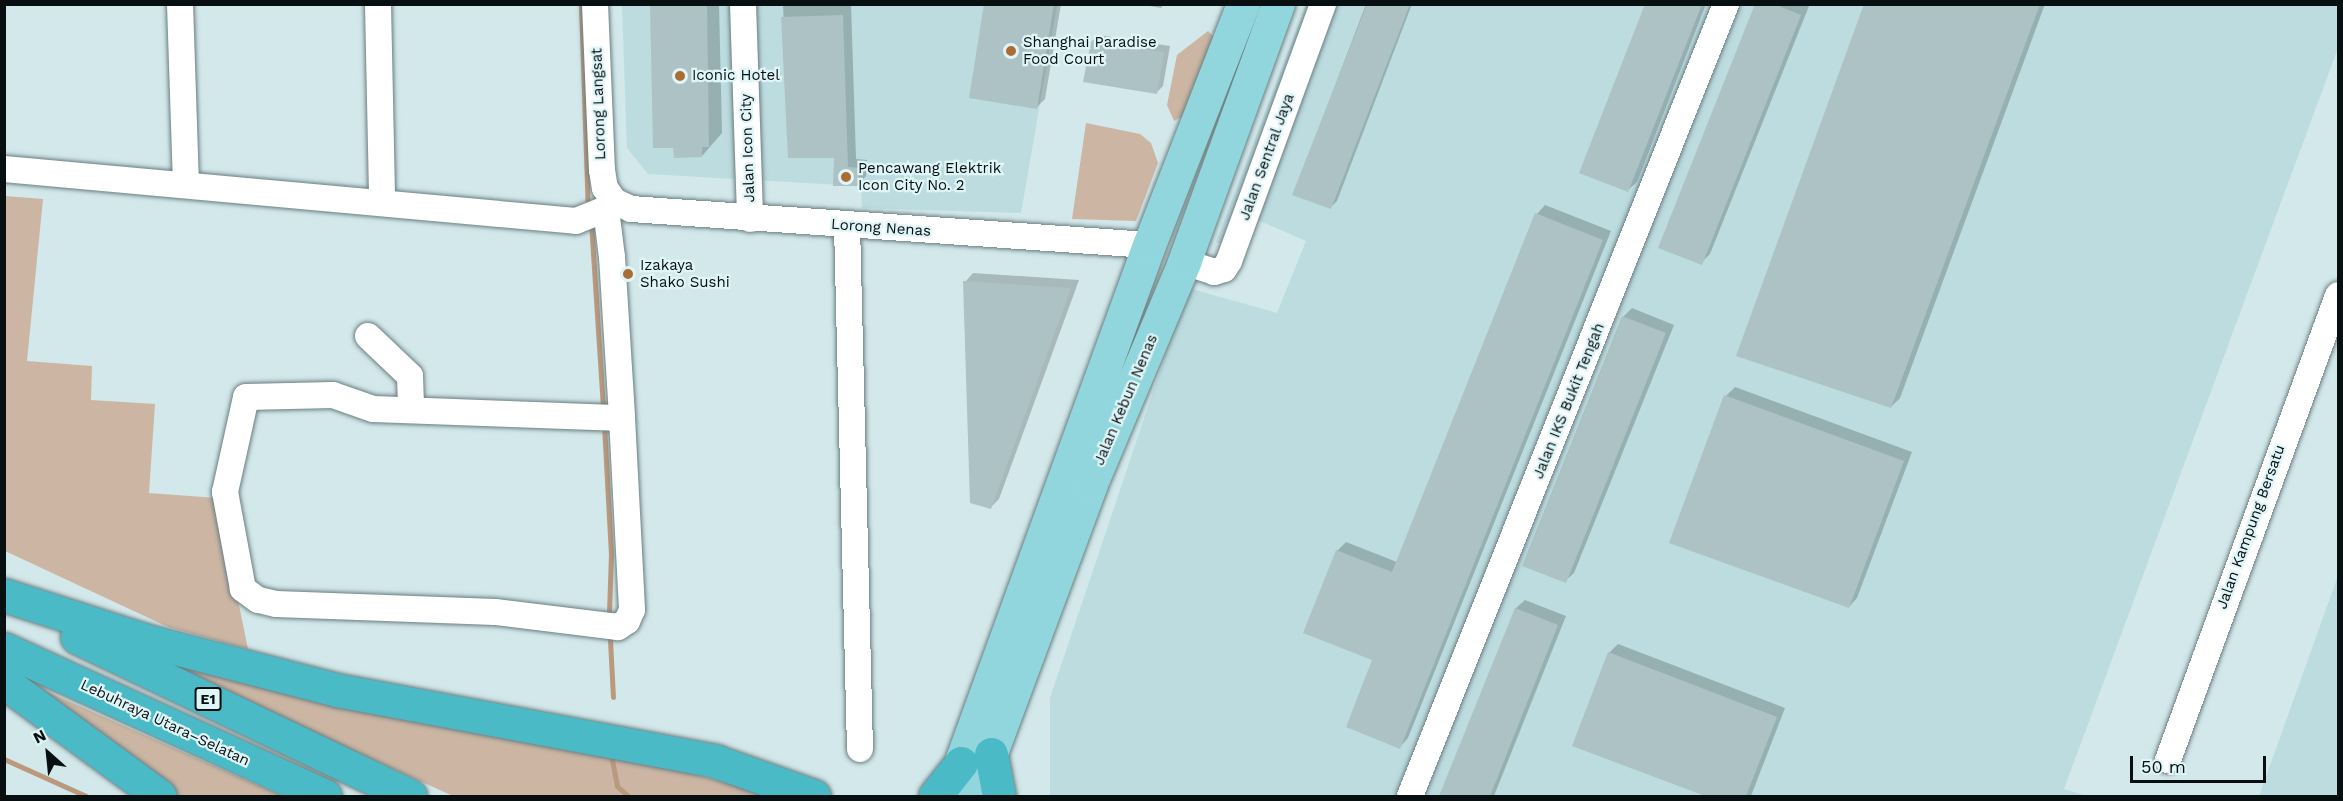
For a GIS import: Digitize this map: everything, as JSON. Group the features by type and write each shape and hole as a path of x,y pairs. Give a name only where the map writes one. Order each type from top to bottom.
{"highway":[{"path":"4,595 144,640 338,690 715,761 814,796"},
{"name":"E1","path":"4,603 410,796"},
{"name":"Lebuhraya Utara–Selatan","path":"4,649 325,796"},
{"path":"4,682 160,796"},
{"path":"935,796 976,758 999,796"}],"main road":[{"name":"Jalan Kebun Nenas","path":"975,796 976,758 1149,244 1243,4"},
{"name":"Jalan Kebun Nenas","path":"948,796 976,758 1184,262 1278,4"}],"street":[{"path":"180,4 186,185"},
{"path":"378,4 382,202"},
{"name":"Lorong Langsat","path":"411,410 373,409 333,395 246,397 225,492 243,589 258,600 276,604 495,612 618,627 627,621 632,610 610,418 598,211 605,188 602,170 595,4"},
{"name":"Jalan Icon City","path":"743,4 750,219"},
{"name":"Jalan Sentral Jaya","path":"1184,262 1214,272 1224,269 1250,205 1323,4"},
{"name":"Jalan IKS Bukit Tengah","path":"1410,796 1726,4"},
{"name":"Lorong Nenas","path":"4,169 382,202 598,211 631,209 750,219 1149,244"},
{"path":"847,225 860,749"},
{"name":"Jalan Kampung Bersatu","path":"2168,760 2338,295"},
{"path":"368,336 410,376 411,410 610,418"}],"shaded area":[{"path":"622,5 1057,5 1021,213 862,208 861,186 648,174 627,148"},
{"path":"1306,5 2338,5 2338,48 2064,789 2087,796 1050,796 1050,698 1188,288 1277,313 1306,241 1258,220 1244,252 1216,242"},
{"path":"1208,31 1214,37 1185,115 1174,121 1167,105 1177,55"},
{"path":"1086,123 1140,134 1151,143 1158,163 1136,221 1072,219"},
{"path":"5,196 43,199 27,361 92,366 91,400 155,404 149,493 217,498 248,649 168,627 5,551"},
{"path":"2338,576 2338,796 2259,796"},
{"path":"90,632 659,765 775,796 453,796"},
{"path":"41,689 282,796 178,796"}],"building":[{"name":"Iconic Hotel","path":"650,4 707,4 709,147 702,147 702,157 674,158 673,148 653,148"},
{"name":"Shanghai Paradise Food Court","path":"984,4 1054,4 1037,109 969,98"},
{"path":"1367,4 1410,4 1331,209 1292,195"},
{"path":"1645,4 1702,4 1628,192 1579,173"},
{"path":"1755,4 1774,4 1801,15 1702,265 1658,248"},
{"path":"1864,4 2040,4 1891,408 1736,356"},
{"path":"843,15 848,167 859,168 858,186 833,186 834,158 788,158 781,17"},
{"path":"1091,41 1164,52 1157,94 1083,82"},
{"path":"1535,213 1603,240 1400,749 1346,727 1372,660 1303,633 1336,550 1392,572"},
{"path":"963,281 1071,288 991,509 970,503"},
{"path":"1622,316 1666,333 1566,583 1522,566"},
{"path":"1724,395 1904,461 1849,608 1669,543"},
{"path":"1515,608 1558,625 1490,796 1439,796"},
{"path":"1608,652 1777,717 1746,796 1705,796 1572,746"}],"waterway":[{"path":"581,4 588,210"},
{"path":"591,222 603,410"},
{"path":"604,425 611,553 609,614"},
{"path":"610,640 613,697"},
{"path":"4,759 86,796"},
{"path":"612,760 617,786 628,796"}],"place":[{"name":"Shanghai Paradise Food Court","path":"1011,51"},
{"name":"Iconic Hotel","path":"680,76"},
{"name":"Pencawang Elektrik Icon City No. 2","path":"846,177"},
{"name":"Izakaya Shako Sushi","path":"628,274"}]}
